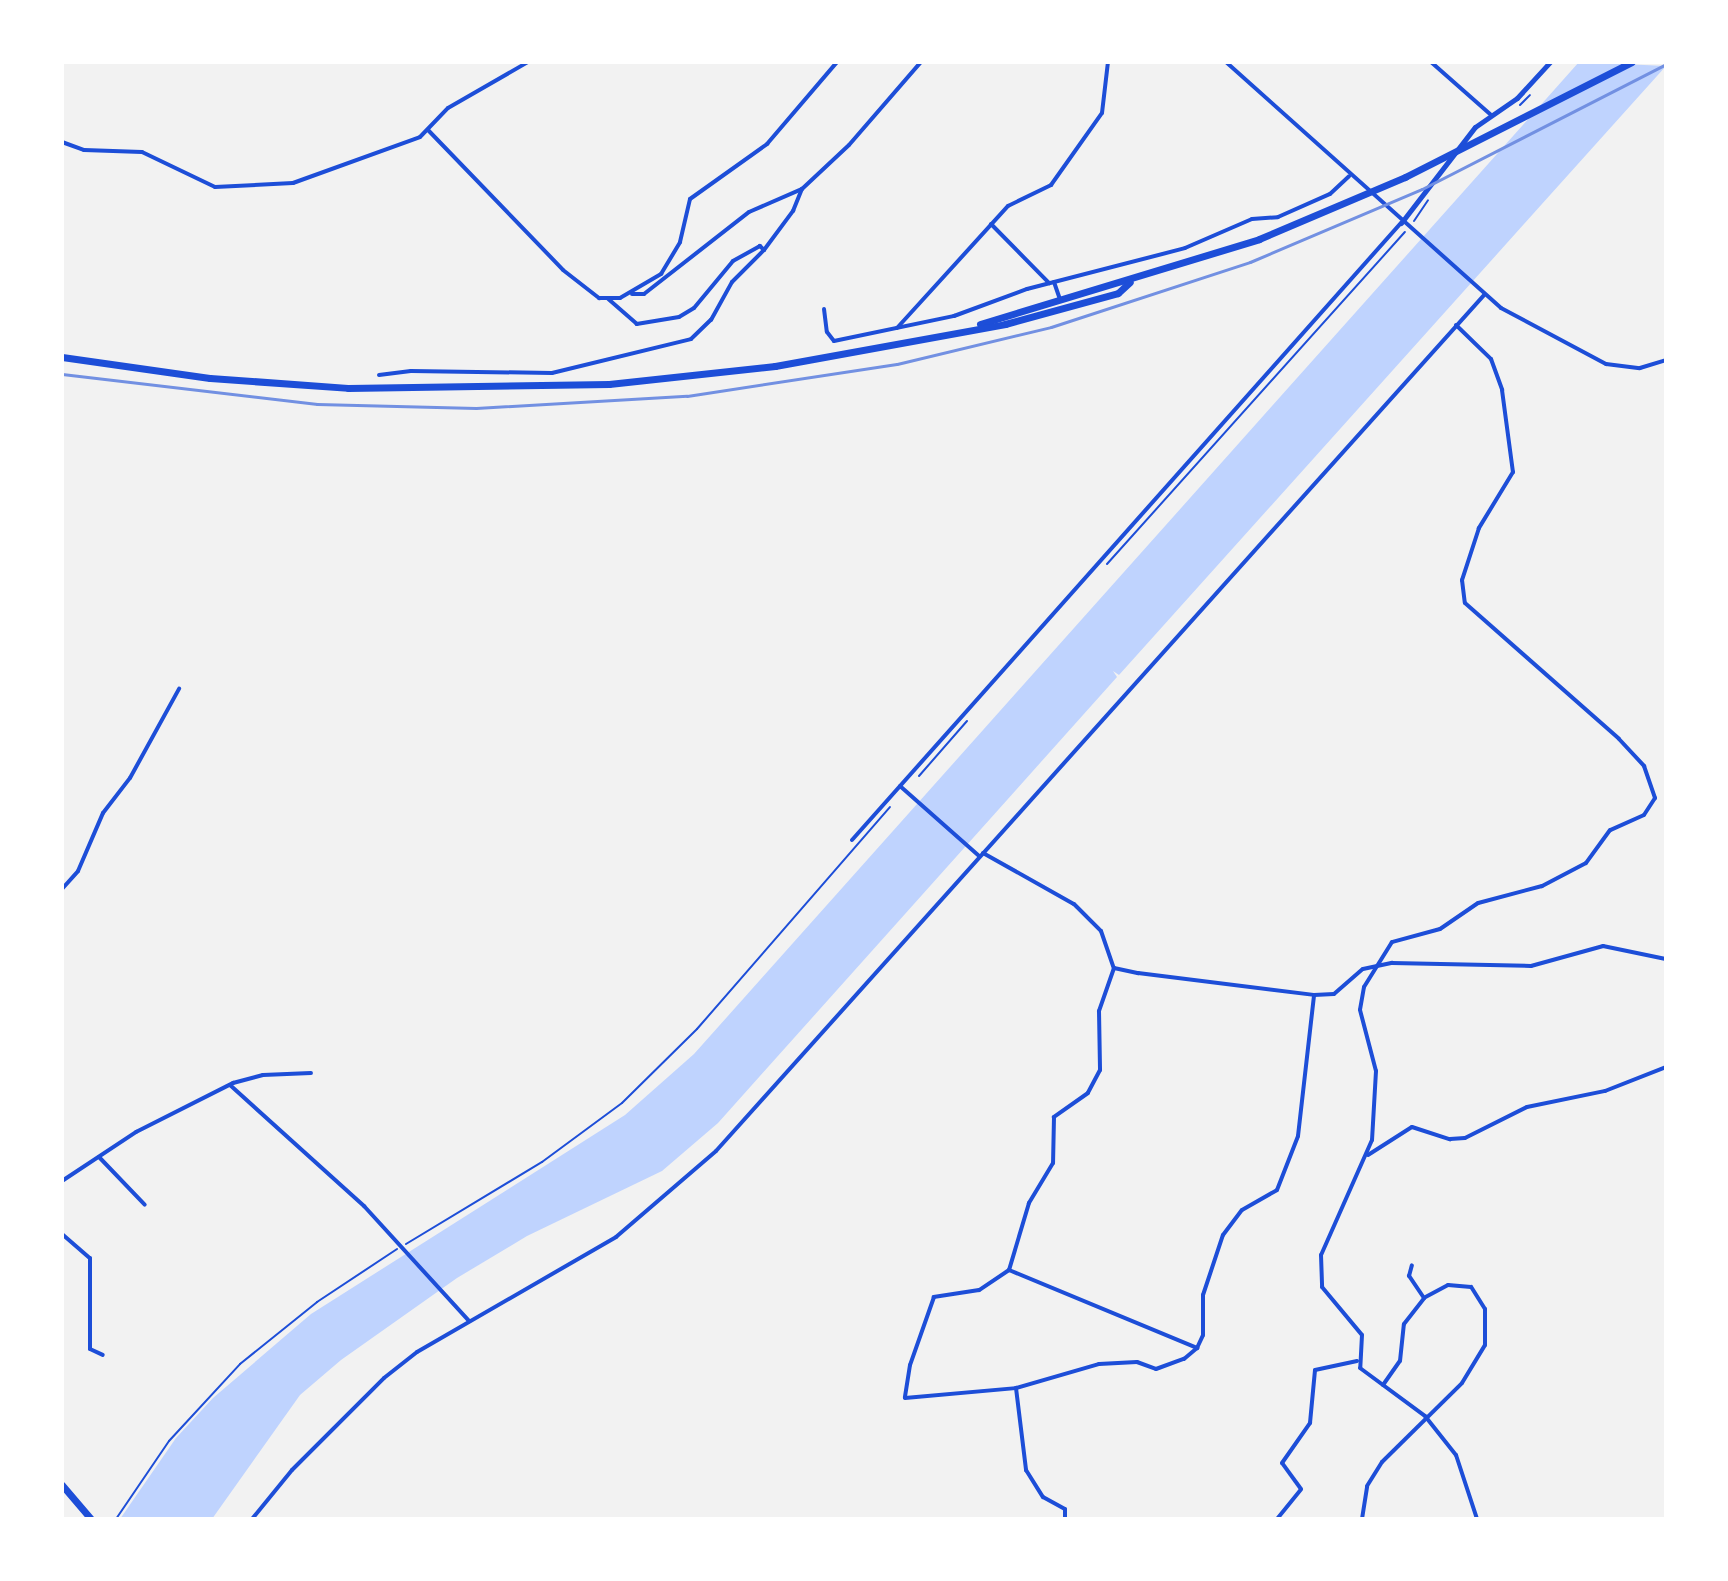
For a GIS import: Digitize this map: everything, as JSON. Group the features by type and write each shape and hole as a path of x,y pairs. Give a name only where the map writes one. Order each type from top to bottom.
{"main road":[{"path":"971,328 1060,299 1130,282 1259,239 1405,177 1632,62"},
{"path":"62,357 210,378 420,390 558,388 701,375 848,354 1080,305 1118,293 1130,282"},
{"path":"62,1485 88,1516"}],"street":[{"path":"62,142 84,150 142,152 215,187 293,183 409,143 428,130 448,108 528,62"},
{"path":"630,294 667,264 680,242 690,199 767,144 837,62"},
{"path":"379,375 411,371 552,373 691,339 711,320 732,282 764,250 802,189 849,145 921,62"},
{"path":"895,329 1008,206 1051,185 1096,125 1108,62"},
{"path":"1226,62 1482,294 1606,364 1640,368 1666,360"},
{"path":"1431,62 1490,114"},
{"path":"852,840 1401,223 1438,169 1490,114 1517,98 1550,62"},
{"path":"428,130 563,270 587,291 608,299 637,324 679,317 694,308 733,261 760,246 764,250"},
{"path":"824,309 827,332 834,341 954,316 1052,283 1185,248 1252,219 1278,217 1330,194 1349,176"},
{"path":"608,299 644,294 749,212 802,189"},
{"path":"991,224 1052,283 1060,299"},
{"path":"252,1519 292,1470 395,1369 516,1293 576,1264 682,1184 982,855 1482,294"},
{"path":"1357,1361 1362,1335 1322,1287 1321,1255 1368,1155 1376,1071 1360,1010 1375,965 1392,942 1440,929 1478,903 1542,886 1586,863 1610,830 1644,815 1655,798 1644,766 1619,739 1465,603 1462,580 1476,535 1513,472 1502,390 1491,359 1456,325"},
{"path":"62,889 78,871 103,813 130,778 179,689"},
{"path":"900,786 971,849 1074,904 1101,931 1114,968 1099,1011 1100,1070 1088,1093 1054,1117 1053,1163 1029,1203 1009,1270 979,1290 934,1297 910,1365 905,1398 1016,1388 1099,1364 1137,1362 1156,1369 1184,1359 1197,1348 1203,1335 1203,1295 1223,1235 1242,1210 1277,1190 1298,1136 1314,995"},
{"path":"1114,968 1314,995 1334,994 1375,965 1414,961 1442,967 1531,966 1603,946 1666,959"},
{"path":"1368,1155 1412,1127 1465,1138 1527,1107 1622,1086 1666,1067"},
{"path":"62,1181 136,1132 230,1085 263,1075 311,1073"},
{"path":"230,1085 336,1179 470,1323"},
{"path":"99,1157 145,1205"},
{"path":"62,1234 90,1258 90,1349 103,1355"},
{"path":"1412,1265 1409,1276 1424,1298"},
{"path":"1009,1270 1197,1348"},
{"path":"1362,1519 1374,1473 1425,1416 1462,1383 1483,1354 1485,1309 1471,1287 1448,1285 1424,1298 1404,1324 1400,1361 1383,1385"},
{"path":"1357,1361 1425,1416 1456,1455 1477,1519"},
{"path":"1277,1519 1301,1489 1282,1463 1310,1423 1315,1370 1357,1361"},
{"path":"1016,1388 1030,1480 1043,1497 1065,1509 1065,1519"}],"path":[{"path":"1513,109 1532,93"},
{"path":"1103,569 1409,229 1434,188"},
{"path":"916,778 973,714"},
{"path":"116,1519 178,1430 270,1338 361,1271 542,1162 651,1076 895,802"}],"water":[{"path":"1579,62 1666,66 1119,675 1113,671 1117,677 718,1123 662,1171 527,1236 457,1278 341,1360 300,1395 212,1519 120,1519 176,1438 213,1398 311,1314 625,1115 694,1054"}],"railway":[{"path":"62,374 317,404 476,408 687,396 897,364 1051,327 1250,262 1422,189 1666,64"}]}
